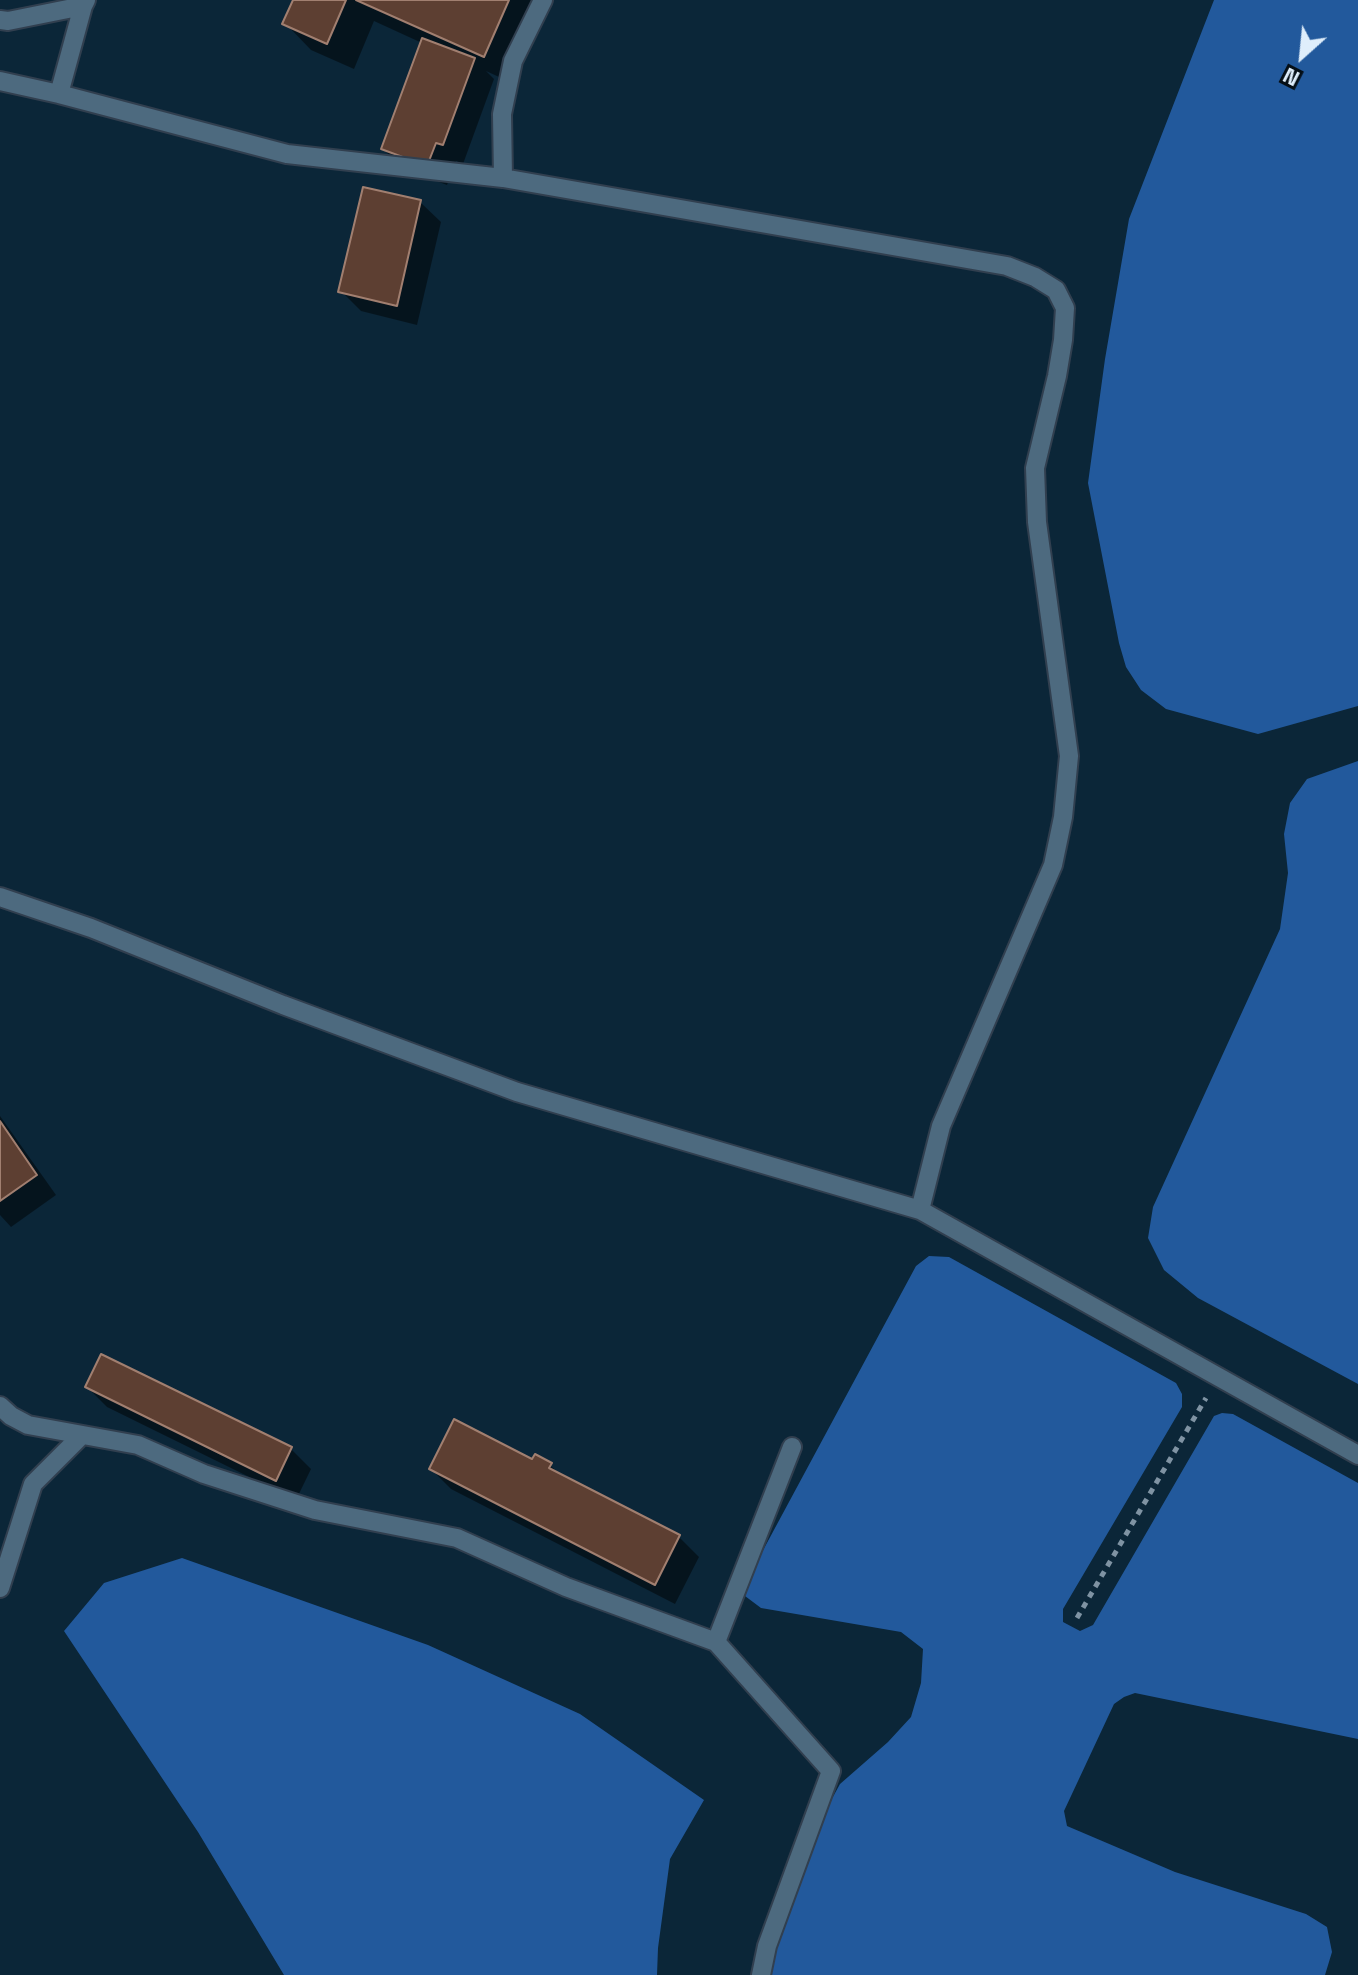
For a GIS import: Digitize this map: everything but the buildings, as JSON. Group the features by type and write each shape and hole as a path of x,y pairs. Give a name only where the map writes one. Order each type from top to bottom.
{"lane":[{"path":"503,178 502,114 513,61 543,0"},
{"path":"0,20 8,21 84,3 59,94"},
{"path":"0,81 287,154 503,178 1007,266 1035,277 1056,290 1065,308 1063,340 1035,468 1037,522 1069,756 1063,817 1053,865 941,1126 920,1210"},
{"path":"0,897 91,928 283,1005 517,1092 920,1210 1358,1455"},
{"path":"0,1406 28,1425 138,1445 204,1474 315,1510 457,1538 566,1587 716,1642 831,1771 767,1946 761,1975"},
{"path":"0,1588 33,1484 82,1435"},
{"path":"716,1642 792,1447"}],"path":[{"path":"1077,1618 1217,1377"}],"water":[{"path":"1214,0 1358,0 1358,706 1258,734 1166,709 1141,690 1126,667 1119,643 1088,483 1129,219"},
{"path":"1358,761 1358,1384 1198,1298 1164,1270 1148,1238 1153,1207 1280,929 1288,873 1284,834 1290,803 1307,779"},
{"path":"929,1256 949,1257 1176,1383 1182,1394 1182,1407 1063,1609 1063,1622 1080,1631 1093,1625 1214,1416 1233,1414 1358,1483 1358,1739 1135,1693 1114,1704 1064,1811 1067,1826 1175,1872 1306,1914 1327,1927 1332,1952 1325,1975 771,1975 779,1931 818,1824 840,1784 911,1717 921,1683 923,1649 901,1632 761,1608 745,1596 747,1580 916,1266"},
{"path":"182,1558 428,1645 580,1714 704,1800 670,1859 657,1975 284,1975 198,1832 64,1631 104,1583"}]}
